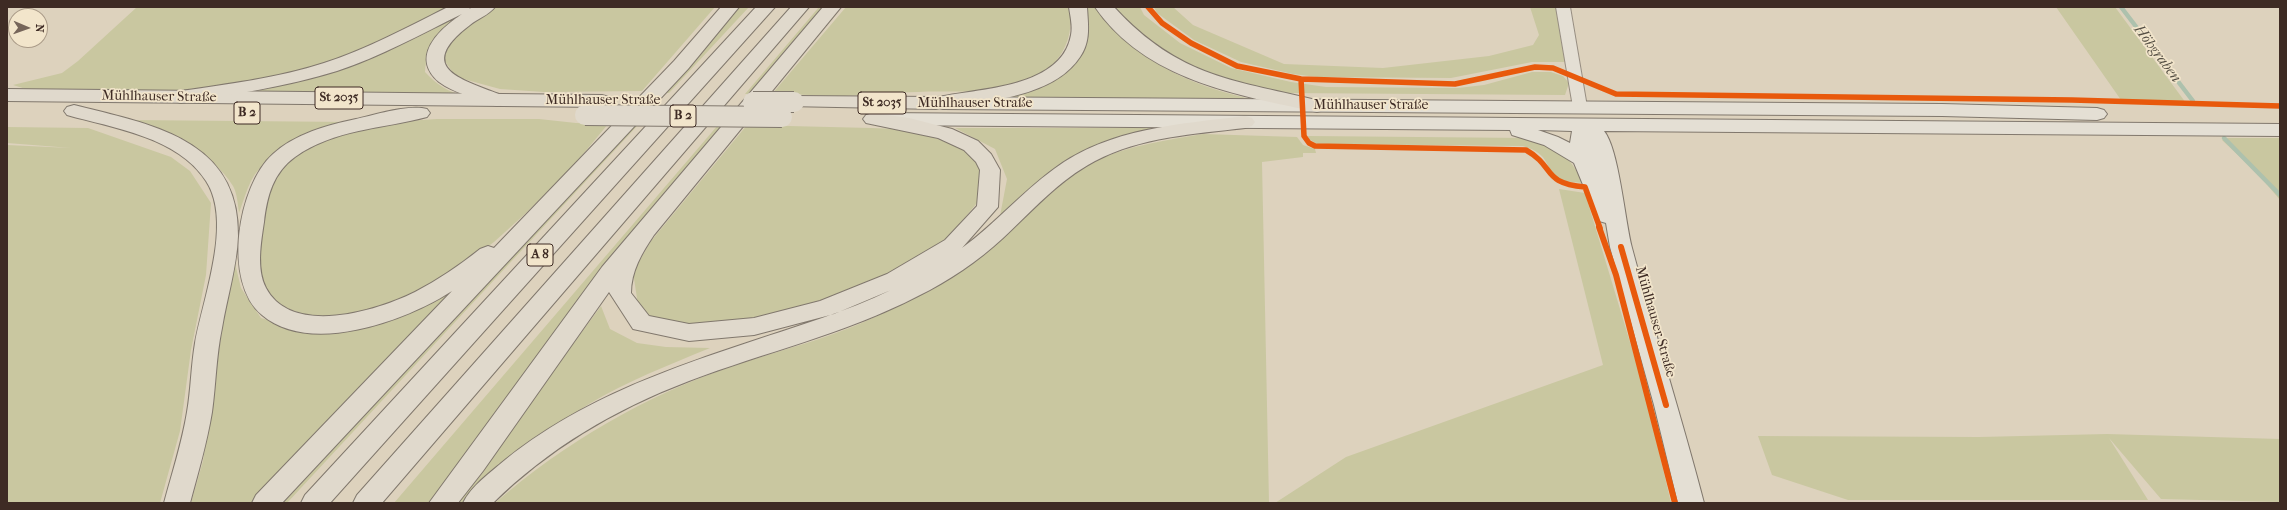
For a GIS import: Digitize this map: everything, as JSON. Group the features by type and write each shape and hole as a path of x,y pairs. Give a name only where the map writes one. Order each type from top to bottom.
{"main road":[{"path":"181,97 278,81 330,67 381,46 462,7"},
{"path":"486,7 452,29 440,42 434,56 436,67 445,78 497,100"},
{"path":"265,503 680,65 730,7"},
{"name":"A 8","path":"314,503 766,7"},
{"name":"A 8","path":"366,503 800,7"},
{"path":"442,503 474,464 610,273 832,7"},
{"path":"936,103 1020,89 1056,72 1069,57 1078,38 1080,27 1078,7"},
{"path":"1104,7 1119,26 1134,40 1172,65 1220,84 1317,106"},
{"name":"Mühlhauser Straße","path":"7,96 1317,106 1583,116 1758,127 2280,130"},
{"name":"Mühlhauser Straße","path":"7,111 420,113 782,118 1491,124 1583,116 1942,110 2280,120"},
{"path":"74,111 152,134 176,145 204,166 216,179 222,195 226,212 226,232 218,291 207,341 198,421 176,503"},
{"path":"420,113 323,134 287,153 270,169 260,185 255,204 249,261 256,290 261,300 277,314 308,324 327,324 366,320 404,307 438,289 472,266 551,202"},
{"name":"Mühlhauser Straße","path":"1583,116 1580,136 1584,160 1593,186 1621,247"},
{"name":"Mühlhauser Straße","path":"1583,116 1598,136 1602,147 1621,247 1666,404 1691,503"},
{"path":"648,227 625,269 621,280 620,295 629,314 640,323 661,330 693,334 757,326 825,308 893,281 949,248 971,230 987,210 995,188 993,176 984,158 967,143 937,131 873,118"},
{"path":"476,503 492,487 575,424 669,379 849,317 915,288 976,249 1038,193 1073,166 1092,155 1121,143 1146,136 1245,122"},
{"path":"1491,124 1542,137 1584,160"}],"street":[{"path":"1563,7 1583,116"}],"shaded area":[{"path":"137,7 454,7 361,51 278,81 187,92 26,89 13,85 62,73 78,61"},
{"path":"491,7 715,7 642,91 544,92 500,89 456,77 444,60 448,41"},
{"path":"734,7 749,7 669,93 663,93"},
{"path":"819,7 827,7 752,94 745,94"},
{"path":"846,7 1069,7 1071,19 1067,41 1057,60 1040,75 1018,86 990,91 909,92 845,96 772,94"},
{"path":"1086,7 1095,7 1129,42 1146,56 1164,67 1203,85 1250,99 995,99 1040,87 1066,72 1076,61 1083,48 1088,20"},
{"path":"1110,7 1140,7 1144,15 1180,43 1231,68 1291,82 1326,87 1458,88 1484,85 1532,72 1551,72 1563,76 1569,83 1565,95 1284,93 1225,80 1167,56"},
{"path":"1154,7 1173,7 1193,25 1284,64 1383,68 1489,56 1533,45 1539,35 1530,7 1558,7 1570,55 1564,62 1532,62 1451,78 1317,77 1293,74 1241,62 1194,40 1157,13"},
{"path":"2056,7 2115,7 2186,103 2121,100"},
{"path":"461,14 440,33 431,46 428,53 425,72 443,87 464,96 238,95 301,81"},
{"path":"437,119 539,119 576,123 608,124 575,164 526,213 494,242 435,285 362,316 314,318 281,306 269,295 260,268 265,208 273,176 287,159 335,133 391,122"},
{"path":"127,120 351,122 310,137 282,151 269,160 259,169 251,181 239,213 233,186 224,173 213,163 171,138"},
{"path":"630,124 639,124 287,503 276,503"},
{"path":"718,125 725,125 433,503 394,503"},
{"path":"747,125 897,129 927,135 967,152 977,163 985,177 981,198 950,236 927,256 849,291 798,308 701,329 649,316 638,305 633,272 651,241"},
{"path":"7,127 88,128 171,157 190,171 211,203 206,275 191,350 180,431 160,503 7,503 7,145 71,148 7,143"},
{"path":"955,128 1154,128 1121,138 1058,169 1000,216 1007,179 995,149"},
{"path":"1203,134 1297,137 1303,145 1315,149 1316,153 1303,153 1303,157 1262,162 1269,503 495,503 549,460 607,423 638,406 701,378 733,366 833,334 890,309 1016,221 1087,165 1123,150"},
{"path":"1308,136 1527,138 1546,144 1561,153 1573,165 1583,183 1561,181 1551,171 1539,153 1523,146 1317,144 1309,139"},
{"path":"2228,138 2280,138 2280,200 2258,174 2222,140"},
{"path":"1559,189 1585,193 1645,392 1671,503 1275,503 1346,457 1603,365"},
{"path":"233,255 241,288 261,318 308,331 471,276 258,503 191,503 203,461"},
{"path":"601,306 610,329 637,343 666,347 710,348 633,381 589,404 523,450 463,503 456,503"},
{"path":"2107,434 2280,439 2280,502 2161,499 2109,438 2148,500 1848,500 1772,475 1758,436 1979,437"}],"waterway":[{"name":"Höhgraben","path":"2121,7 2193,101"},
{"name":"Höhgraben","path":"2224,138 2280,195"}],"cycle path":[{"path":"1148,7 1162,23 1191,43 1237,66 1301,79 1455,84 1535,67 1553,68 1616,94 2072,100 2280,106"},
{"path":"1301,79 1304,136 1309,143 1315,146 1526,150 1535,155 1553,178 1559,183 1570,186 1585,187 1616,275 1675,503"},
{"path":"1621,247 1666,405"}]}
